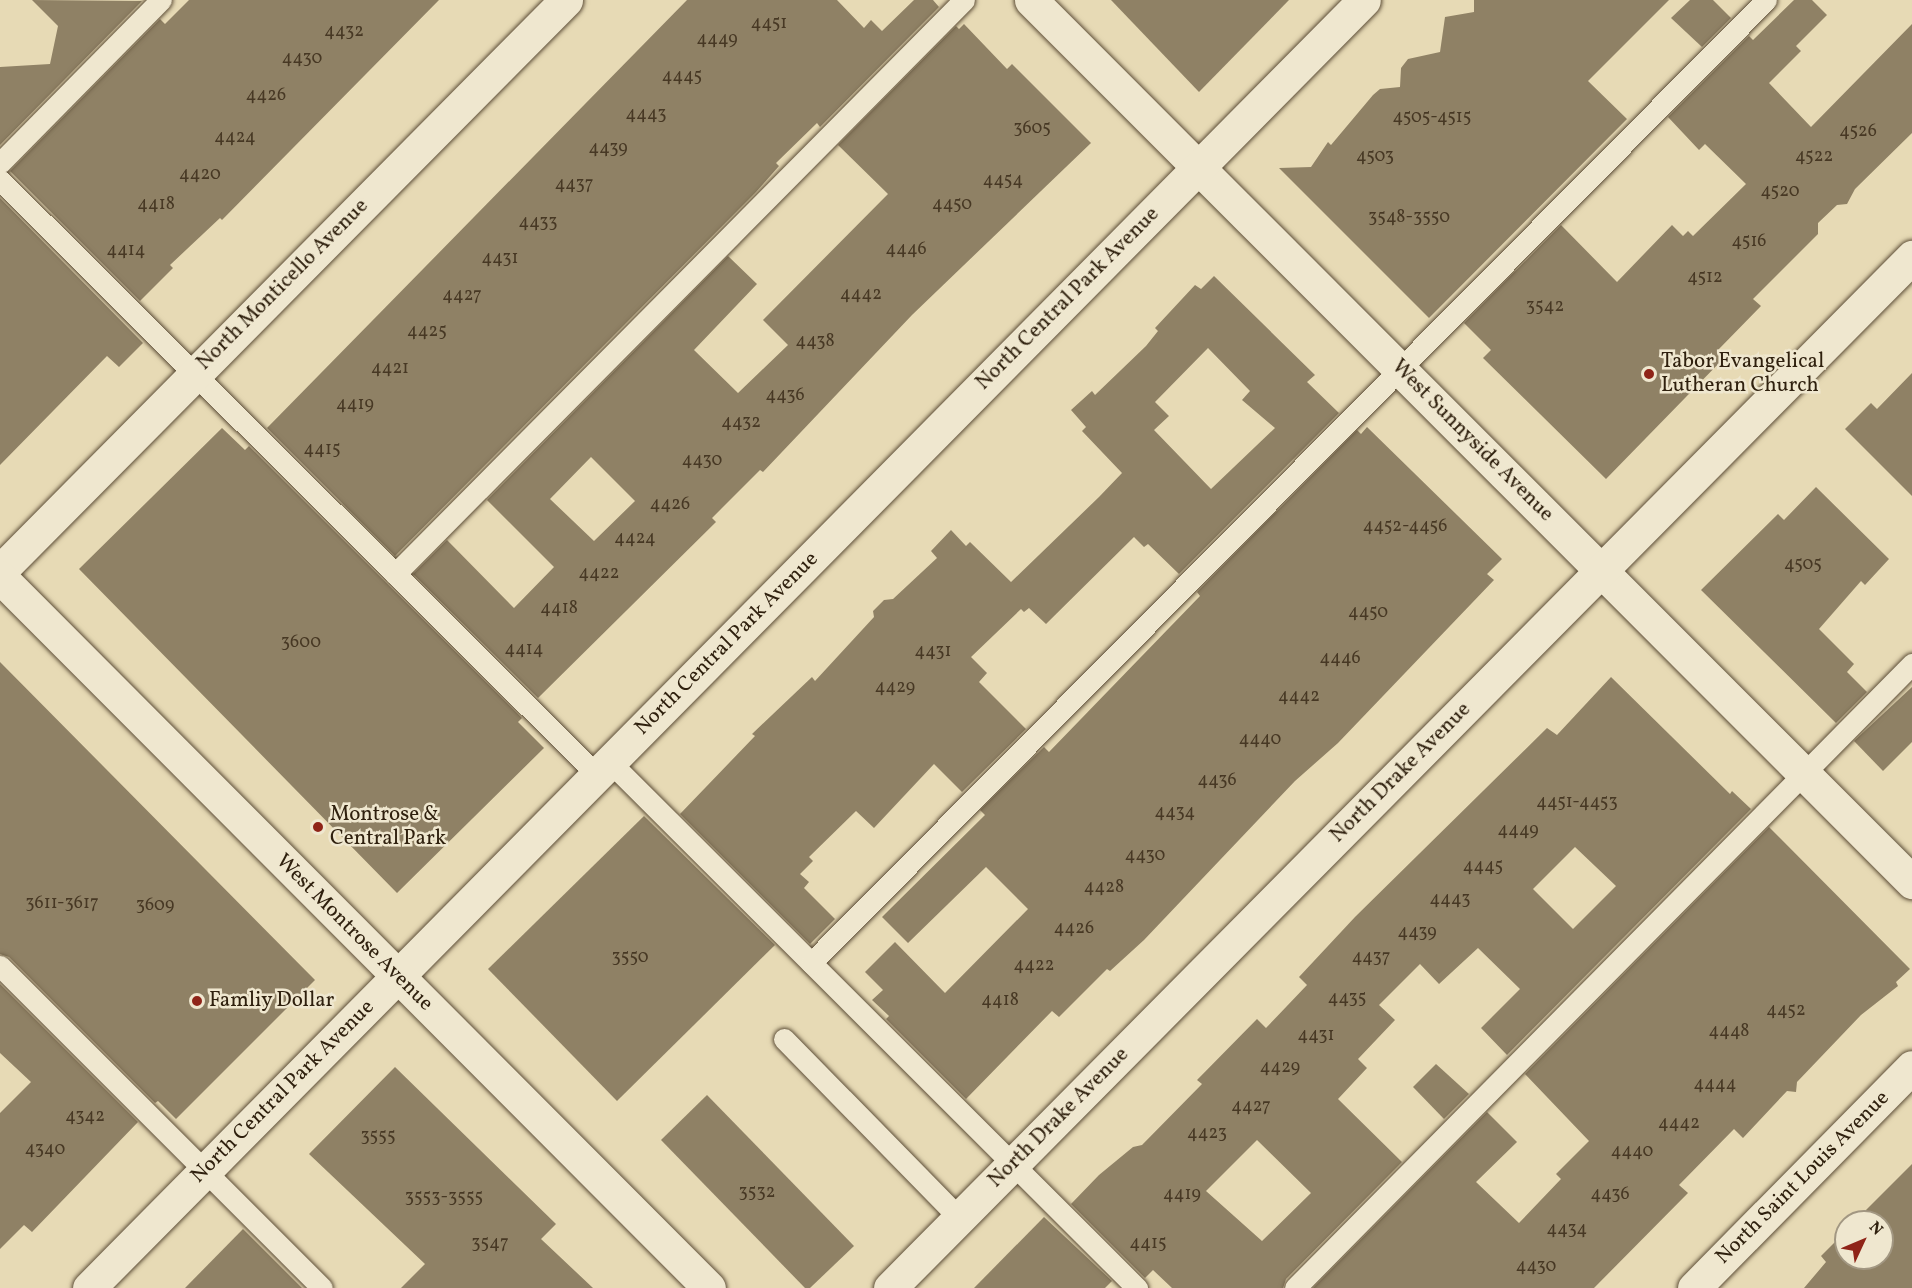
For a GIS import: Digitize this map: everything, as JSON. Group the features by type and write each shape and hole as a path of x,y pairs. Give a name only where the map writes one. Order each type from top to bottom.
{"street":[{"name":"North Monticello Avenue","path":"0,571 566,0"},
{"name":"West Sunnyside Avenue","path":"1031,0 1912,882"},
{"name":"North Central Park Avenue","path":"89,1288 1364,0"},
{"name":"North Drake Avenue","path":"890,1288 1912,257"},
{"name":"West Montrose Avenue","path":"0,577 709,1288"},
{"name":"North Saint Louis Avenue","path":"1694,1288 1912,1067"}],"lane":[{"path":"0,163 161,0"},
{"path":"395,574 964,0"},
{"path":"811,963 1766,0"},
{"path":"0,180 395,574 811,963 1137,1288"},
{"path":"1295,1288 1912,664"},
{"path":"1,968 322,1288"},
{"path":"784,1039 959,1218"}],"building":[{"path":"32,0 142,1 0,145 0,67 50,64 58,26"},
{"path":"189,0 439,0 222,220 220,218 170,265 173,268 140,301 10,171 160,19 165,24"},
{"path":"687,0 837,0 864,28 871,20 882,31 914,0 933,0 939,7 820,127 817,123 776,163 779,166 756,192 395,556 267,428"},
{"path":"1111,0 1289,0 1199,92"},
{"path":"1474,0 1669,0 1588,81 1627,119 1429,318 1279,168 1311,167 1328,142 1331,145 1373,95 1380,89 1400,87 1401,68 1408,59 1440,52 1445,17 1474,12"},
{"path":"1690,0 1713,0 1731,18 1702,47 1671,18"},
{"path":"1794,0 1812,0 1827,15 1796,46 1801,51 1769,83 1811,127 1912,24 1912,133 1855,189 1847,204 1837,205 1818,223 1818,234 1753,299 1761,306 1718,350 1725,357 1606,479 1483,358 1491,350 1464,323 1561,225 1617,282 1672,225 1683,236 1688,231 1693,236 1746,184 1705,144 1699,150 1668,117 1749,36 1753,40"},
{"path":"964,24 1007,69 1012,64 1091,143 912,315 763,472 760,470 712,518 716,522 538,698 413,574 447,540 514,608 554,567 487,500 728,256 757,284 694,350 738,393 788,345 763,320 888,194 838,145 956,26 959,29","holes":["591,457 635,501 594,541 550,499"]},
{"path":"0,198 143,343 119,367 107,356 0,465"},
{"path":"1214,276 1315,375 1307,382 1339,413 1179,574 1148,544 1144,547 1134,537 1046,624 1029,608 1024,612 1021,609 971,657 987,673 979,682 1026,729 962,792 934,764 874,828 856,811 809,857 813,861 800,874 809,882 804,888 835,919 810,944 680,814 755,736 752,734 812,677 815,681 874,617 873,611 884,600 893,599 937,558 931,551 951,530 966,546 970,542 1011,582 1099,497 1122,473 1082,431 1086,427 1071,410 1092,391 1095,395 1146,346 1158,331 1155,328 1195,285 1201,289","holes":["1208,348 1250,391 1242,400 1275,428 1211,489 1154,430 1169,416 1155,402"]},
{"path":"1912,373 1912,496 1845,429 1871,403 1877,409"},
{"path":"1367,427 1502,559 1487,574 1494,580 1338,743 1295,781 1144,940 1110,971 1107,969 1059,1017 1052,1011 966,1099 886,1019 889,1016 872,1000 883,990 865,972 895,942 945,993 1028,909 986,867 908,943 882,917 985,815 980,810 1044,747 1049,752 1200,596 1197,592 1357,430 1361,434"},
{"path":"222,428 245,450 249,446 522,718 518,722 544,748 397,893 79,569"},
{"path":"1816,487 1889,559 1865,585 1861,581 1819,629 1854,664 1847,672 1867,692 1836,723 1701,590 1778,514 1784,520"},
{"path":"0,662 315,980 176,1119 158,1101 155,1103 9,957 0,954"},
{"path":"1611,677 1730,794 1732,791 1751,809 1507,1055 1481,1028 1520,989 1478,948 1439,984 1420,964 1379,1005 1395,1020 1358,1059 1367,1068 1338,1099 1402,1162 1286,1279 1283,1288 1172,1288 1153,1270 1145,1278 1071,1204 1099,1175 1133,1147 1142,1145 1202,1084 1197,1080 1257,1019 1266,1028 1307,985 1299,977 1355,917 1547,728 1557,735","holes":["1575,847 1616,886 1573,929 1533,889","1257,1140 1311,1193 1262,1241 1206,1191"]},
{"path":"1912,687 1912,742 1883,771 1854,741"},
{"path":"644,816 775,945 617,1101 488,969"},
{"path":"1769,827 1910,969 1896,982 1898,986 1861,1015 1797,1082 1796,1092 1787,1091 1743,1138 1734,1129 1679,1185 1688,1193 1594,1288 1313,1288 1487,1112 1517,1142 1476,1182 1519,1223 1561,1179 1556,1174 1589,1141 1525,1074"},
{"path":"0,984 138,1122 32,1232 24,1225 0,1249 0,1113 31,1082 0,1053"},
{"path":"1436,1064 1469,1094 1444,1119 1413,1087"},
{"path":"395,1067 556,1224 541,1239 593,1288 401,1288 425,1264 309,1154"},
{"path":"707,1095 854,1246 810,1288 805,1288 661,1140"},
{"path":"1912,1164 1912,1288 1804,1288 1826,1262 1821,1256 1834,1243 1834,1270 1894,1270 1894,1210 1866,1210"},
{"path":"1044,1217 1112,1281 1105,1288 974,1288"},
{"path":"243,1229 302,1288 185,1288"}],"place":[{"name":"Tabor Evangelical Lutheran Church","path":"1649,374"},
{"name":"Montrose & Central Park","path":"318,827"},
{"name":"Famliy Dollar","path":"197,1001"}]}
